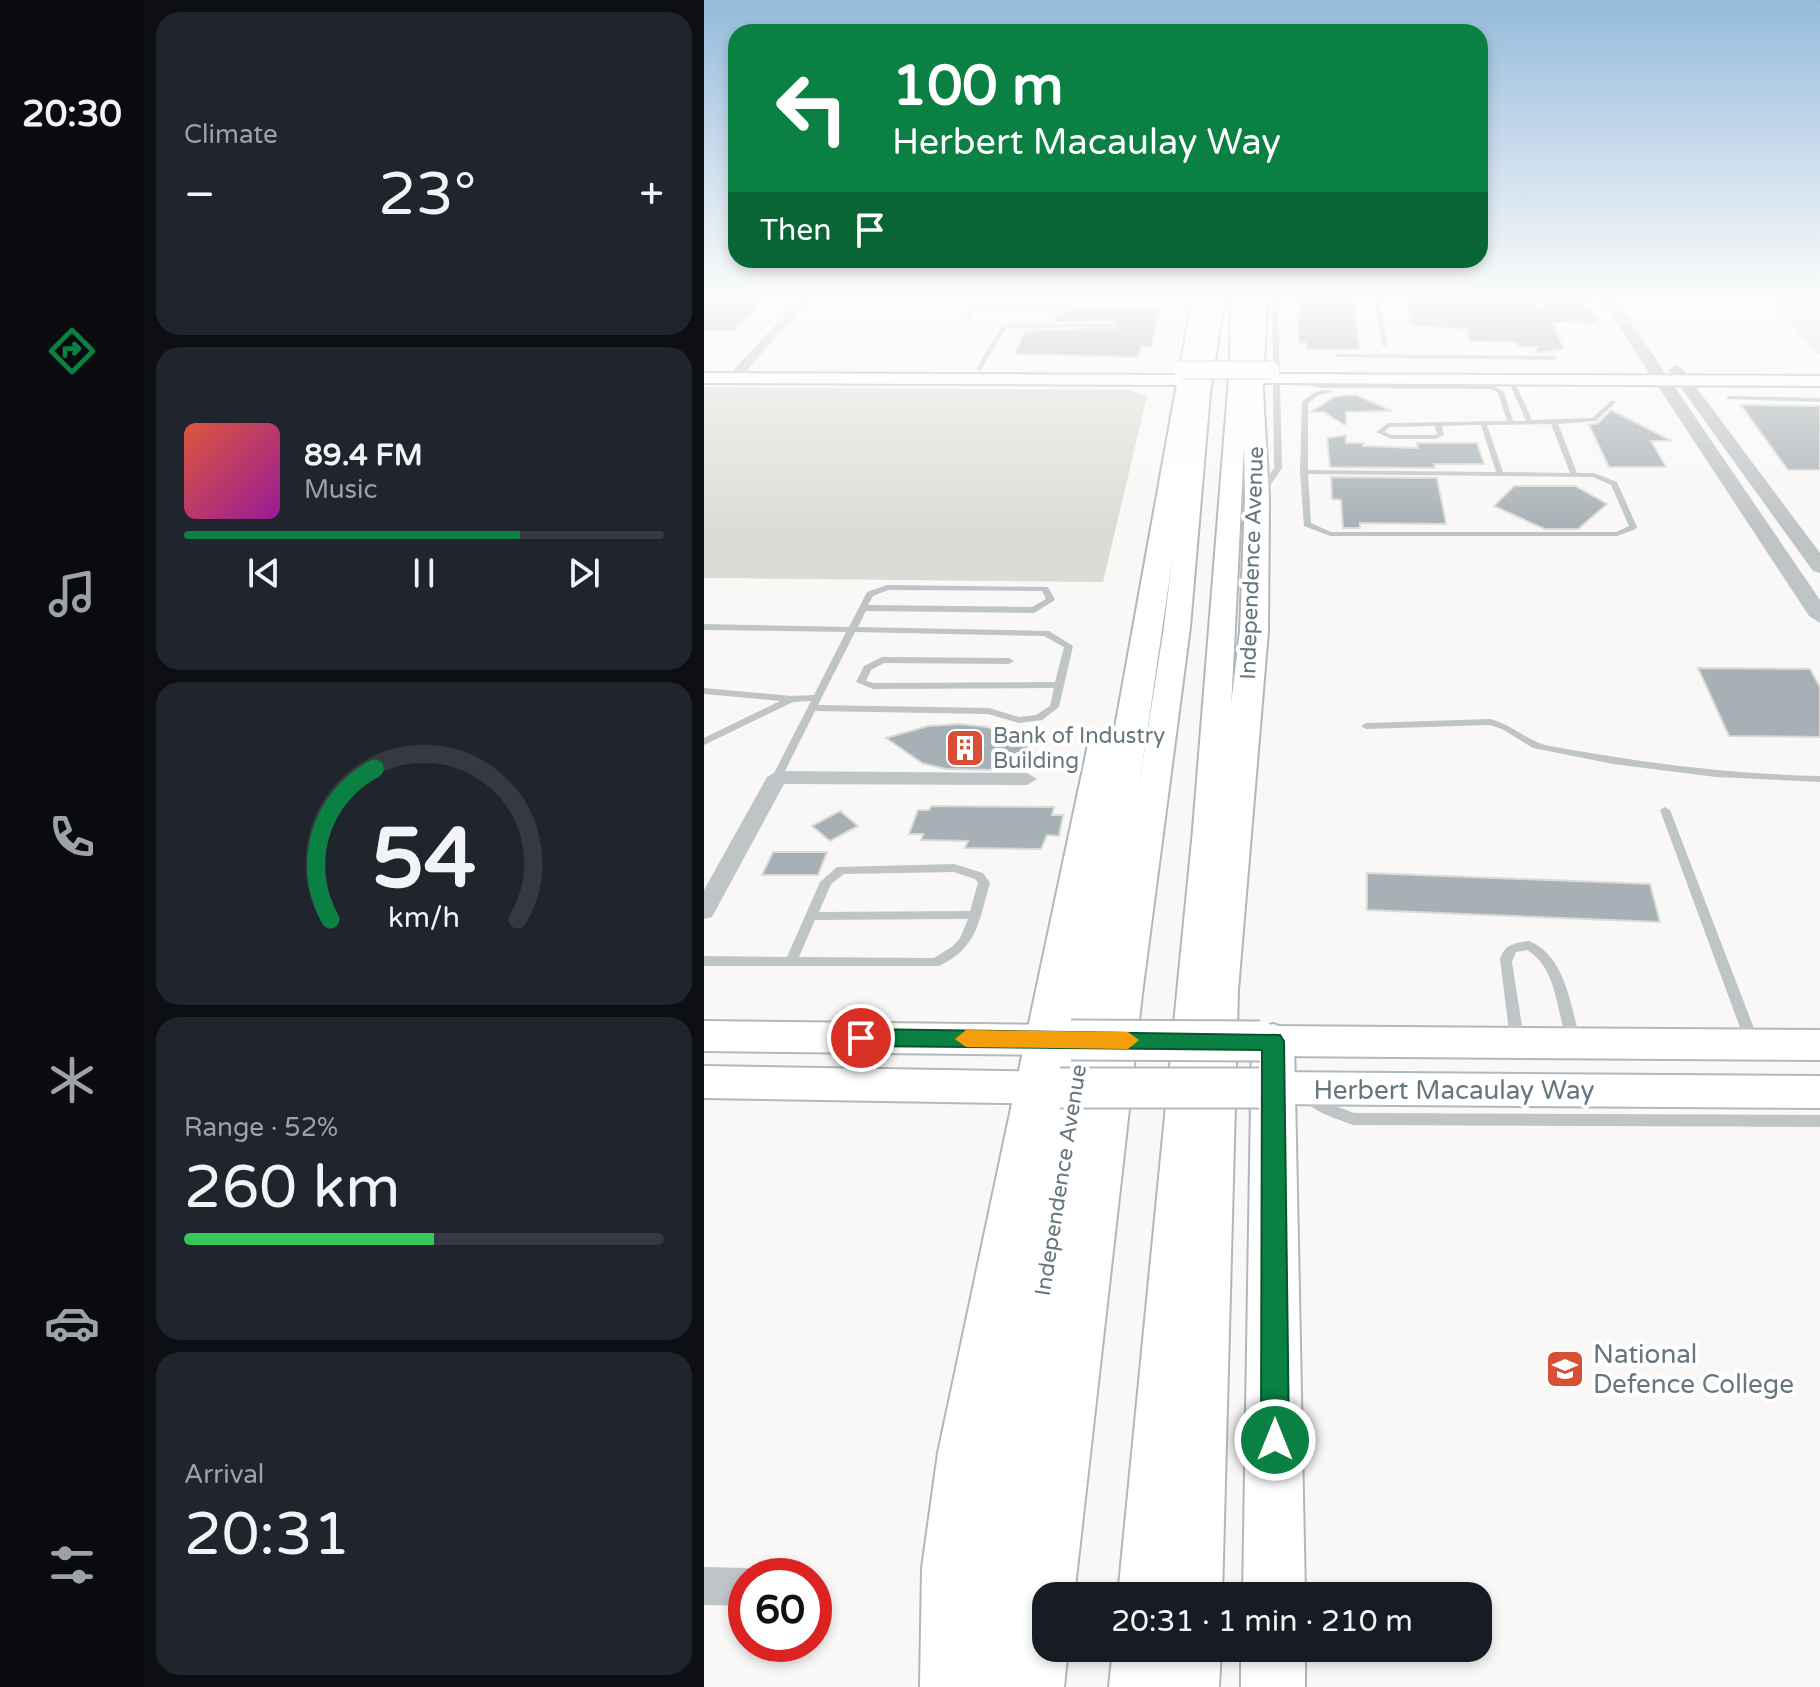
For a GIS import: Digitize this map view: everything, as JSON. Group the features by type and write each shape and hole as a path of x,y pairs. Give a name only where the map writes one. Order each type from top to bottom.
{"main road":[{"path":"704,378 732,374"},
{"path":"897,374 1278,375 1511,380 1665,374"},
{"path":"1135,374 1177,375"},
{"name":"Independence Avenue","path":"983,1687 1088,992 1158,628 1164,519 1189,374"},
{"name":"Independence Avenue","path":"1048,1582 1124,994 1170,489 1201,393 1204,374"},
{"name":"Independence Avenue","path":"1192,1582 1217,990 1237,630 1229,487 1238,374"},
{"name":"Independence Avenue","path":"1146,1582 1209,830 1257,498 1254,374"},
{"path":"1278,375 1307,374"},
{"path":"1633,374 1658,376"},
{"path":"1725,374 1820,381"},
{"path":"1170,489 1177,375"},
{"path":"952,1687 952,1568 966,1453 1060,1040 1111,712 1119,688 1158,628"},
{"name":"Herbert Macaulay Way","path":"704,1036 1060,1040 1273,1070 1820,1092"},
{"name":"Herbert Macaulay Way","path":"704,1082 1050,1088 1273,1070 1517,1043 1820,1045"},
{"path":"1273,1070 1274,1582"},
{"name":"Independence Avenue","path":"1035,1687 1038,1662"},
{"path":"1138,1687 1140,1662"},
{"path":"1187,1687 1188,1662"},
{"path":"1273,1662 1273,1687"}],"street":[{"path":"1680,374 1820,567"},
{"path":"1658,376 1789,568 1813,594 1820,616"},
{"path":"704,911 777,777 1027,779"},
{"path":"704,1586 728,1587"}],"lane":[{"path":"1257,498 1278,468 1275,416 1278,375 1321,386 1492,387 1501,392 1510,421"},
{"path":"1511,380 1529,421"},
{"path":"1304,472 1594,475 1614,484 1633,527 1617,534 1330,534 1307,524 1304,472 1305,402 1309,397 1331,392 1391,392"},
{"path":"1729,398 1820,400"},
{"path":"1438,424 1441,435 1435,437 1391,437 1379,432 1388,425 1594,420 1613,402"},
{"path":"1554,422 1574,474"},
{"path":"1484,425 1500,474"},
{"path":"777,777 870,594 887,587 1045,589 1051,600 1034,610 864,608"},
{"path":"704,627 1056,636 1069,646 1054,707 1039,718 1019,720 989,711 815,703 704,691"},
{"path":"1009,661 882,660 867,668 861,682 873,686 1059,685"},
{"path":"704,742 791,699"},
{"path":"1366,726 1490,722 1507,726 1535,746 1658,768 1727,776 1820,779"},
{"path":"1665,810 1753,1044"},
{"path":"704,961 791,962 935,963 950,957 964,946 984,883 970,871 954,868 841,870 826,882 791,962"},
{"path":"811,916 974,915"},
{"path":"1517,1043 1506,962 1508,954 1515,947 1524,946 1537,949 1549,960 1575,1044"},
{"path":"1273,1070 1318,1105 1353,1119 1820,1121"}],"shaded area":[{"path":"704,387 1129,390 1147,396 1103,582 704,578"}],"building":[{"path":"1356,395 1392,411 1346,412 1346,426 1324,412 1311,412 1334,397"},
{"path":"1741,405 1820,406 1820,470 1788,470"},
{"path":"1611,410 1672,441 1651,441 1666,467 1609,467 1589,425 1598,423"},
{"path":"1346,435 1346,443 1363,443 1363,446 1418,448 1417,443 1477,443 1484,464 1434,464 1435,468 1330,467 1327,438"},
{"path":"1331,477 1437,478 1446,524 1360,523 1360,528 1343,528 1341,500 1332,499"},
{"path":"1514,486 1575,486 1607,504 1578,529 1545,529 1494,506"},
{"path":"1698,668 1810,669 1820,687 1820,737 1729,736"},
{"name":"Bank of Industry Building","path":"960,724 987,727 1015,737 1041,758 996,770 946,769 922,763 886,738 928,726"},
{"path":"931,806 1054,807 1052,815 1063,815 1059,836 1047,835 1041,849 965,848 968,841 921,840 923,834 909,834 918,810 929,810"},
{"path":"840,811 858,826 830,841 812,826"},
{"path":"773,852 827,852 818,875 762,875"},
{"path":"1367,873 1650,884 1660,922 1367,910"}],"slow traffic":[{"path":"966,1039 1128,1040"}],"place":[{"name":"Bank of Industry Building","path":"965,748"},
{"name":"National Defence College","path":"1565,1369"}],"route":[{"path":"861,1038 1273,1041 1275,1440"}]}
